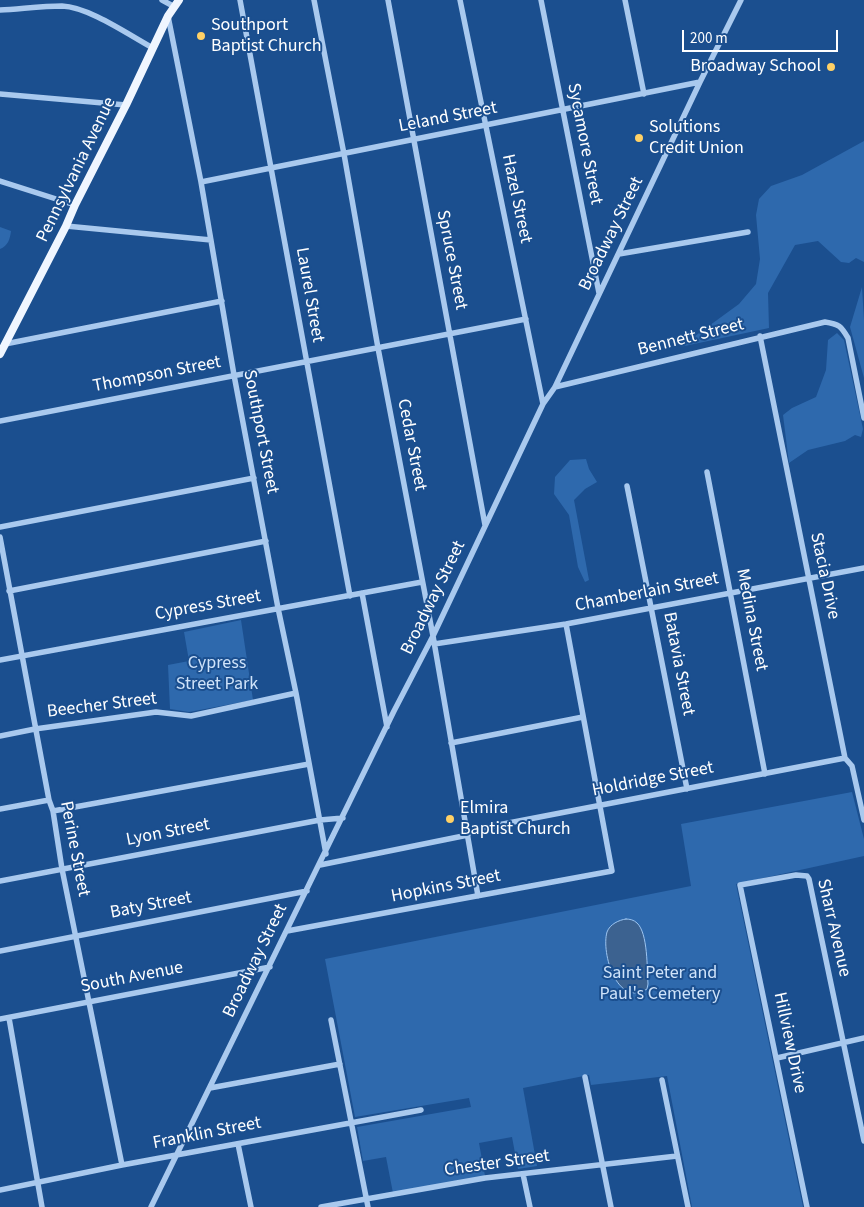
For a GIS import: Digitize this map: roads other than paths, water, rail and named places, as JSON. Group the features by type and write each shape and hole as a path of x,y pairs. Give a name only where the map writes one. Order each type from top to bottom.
{"main road":[{"name":"Pennsylvania Avenue","path":"0,354 66,226 176,3"}],"street":[{"path":"162,0 176,3"},
{"name":"Laurel Street","path":"240,0 350,596"},
{"name":"Cedar Street","path":"314,0 422,582 434,636 478,896"},
{"name":"Spruce Street","path":"388,0 485,525"},
{"name":"Hazel Street","path":"460,0 543,404"},
{"name":"Sycamore Street","path":"541,0 600,293"},
{"path":"625,0 644,94"},
{"name":"Broadway Street","path":"151,1207 387,727 434,636 543,404 555,387 741,0"},
{"path":"0,10 63,6 78,9 153,48"},
{"name":"Southport Street","path":"168,16 201,182 234,375 326,854"},
{"name":"Leland Street","path":"201,182 700,82"},
{"path":"0,94 126,105"},
{"path":"0,181 75,205"},
{"path":"66,226 211,240"},
{"path":"619,254 748,232"},
{"path":"5,344 222,301"},
{"name":"Thompson Street","path":"0,421 526,319"},
{"name":"Bennett Street","path":"555,387 760,336 824,322 835,323 842,327 848,338 864,418"},
{"name":"Stacia Drive","path":"760,336 846,758 852,766 864,820"},
{"name":"Medina Street","path":"707,472 765,774"},
{"path":"0,527 254,478"},
{"name":"Batavia Street","path":"627,486 687,788"},
{"name":"Perine Street","path":"0,537 7,587 22,655 49,800 53,811 88,1002 122,1165"},
{"path":"7,587 266,541"},
{"name":"Chamberlain Street","path":"434,644 566,624 864,568"},
{"name":"Cypress Street","path":"0,660 422,582"},
{"path":"362,593 387,727"},
{"path":"566,624 599,806"},
{"name":"Beecher Street","path":"0,736 35,729 156,712 191,716 296,694"},
{"path":"451,743 583,717"},
{"name":"Holdridge Street","path":"320,865 687,788 846,758"},
{"path":"53,811 309,764"},
{"path":"0,809 49,800"},
{"name":"Hopkins Street","path":"286,931 612,871 599,806"},
{"name":"Lyon Street","path":"0,881 320,820 343,818"},
{"name":"Sharr Avenue","path":"740,885 796,875 807,876 864,1141"},
{"name":"Hillview Drive","path":"740,885 777,1058 806,1207"},
{"name":"Baty Street","path":"0,951 307,891"},
{"name":"South Avenue","path":"0,1019 270,967"},
{"path":"9,1018 42,1207"},
{"path":"331,1020 368,1207"},
{"path":"777,1058 864,1038"},
{"path":"210,1088 340,1064"},
{"path":"584,1077 611,1207"},
{"path":"662,1080 688,1207"},
{"name":"Franklin Street","path":"0,1190 122,1165 421,1110"},
{"path":"238,1144 251,1207"},
{"name":"Chester Street","path":"321,1207 485,1178 677,1156"},
{"path":"523,1174 530,1207"}],"place":[{"name":"Southport Baptist Church","path":"201,36"},
{"name":"Broadway School","path":"831,67"},
{"name":"Solutions Credit Union","path":"639,138"},
{"name":"Elmira Baptist Church","path":"450,819"}],"park label":[{"name":"Cypress Street Park","path":"217,674"},
{"name":"Saint Peter and Paul's Cemetery","path":"660,984"}]}
